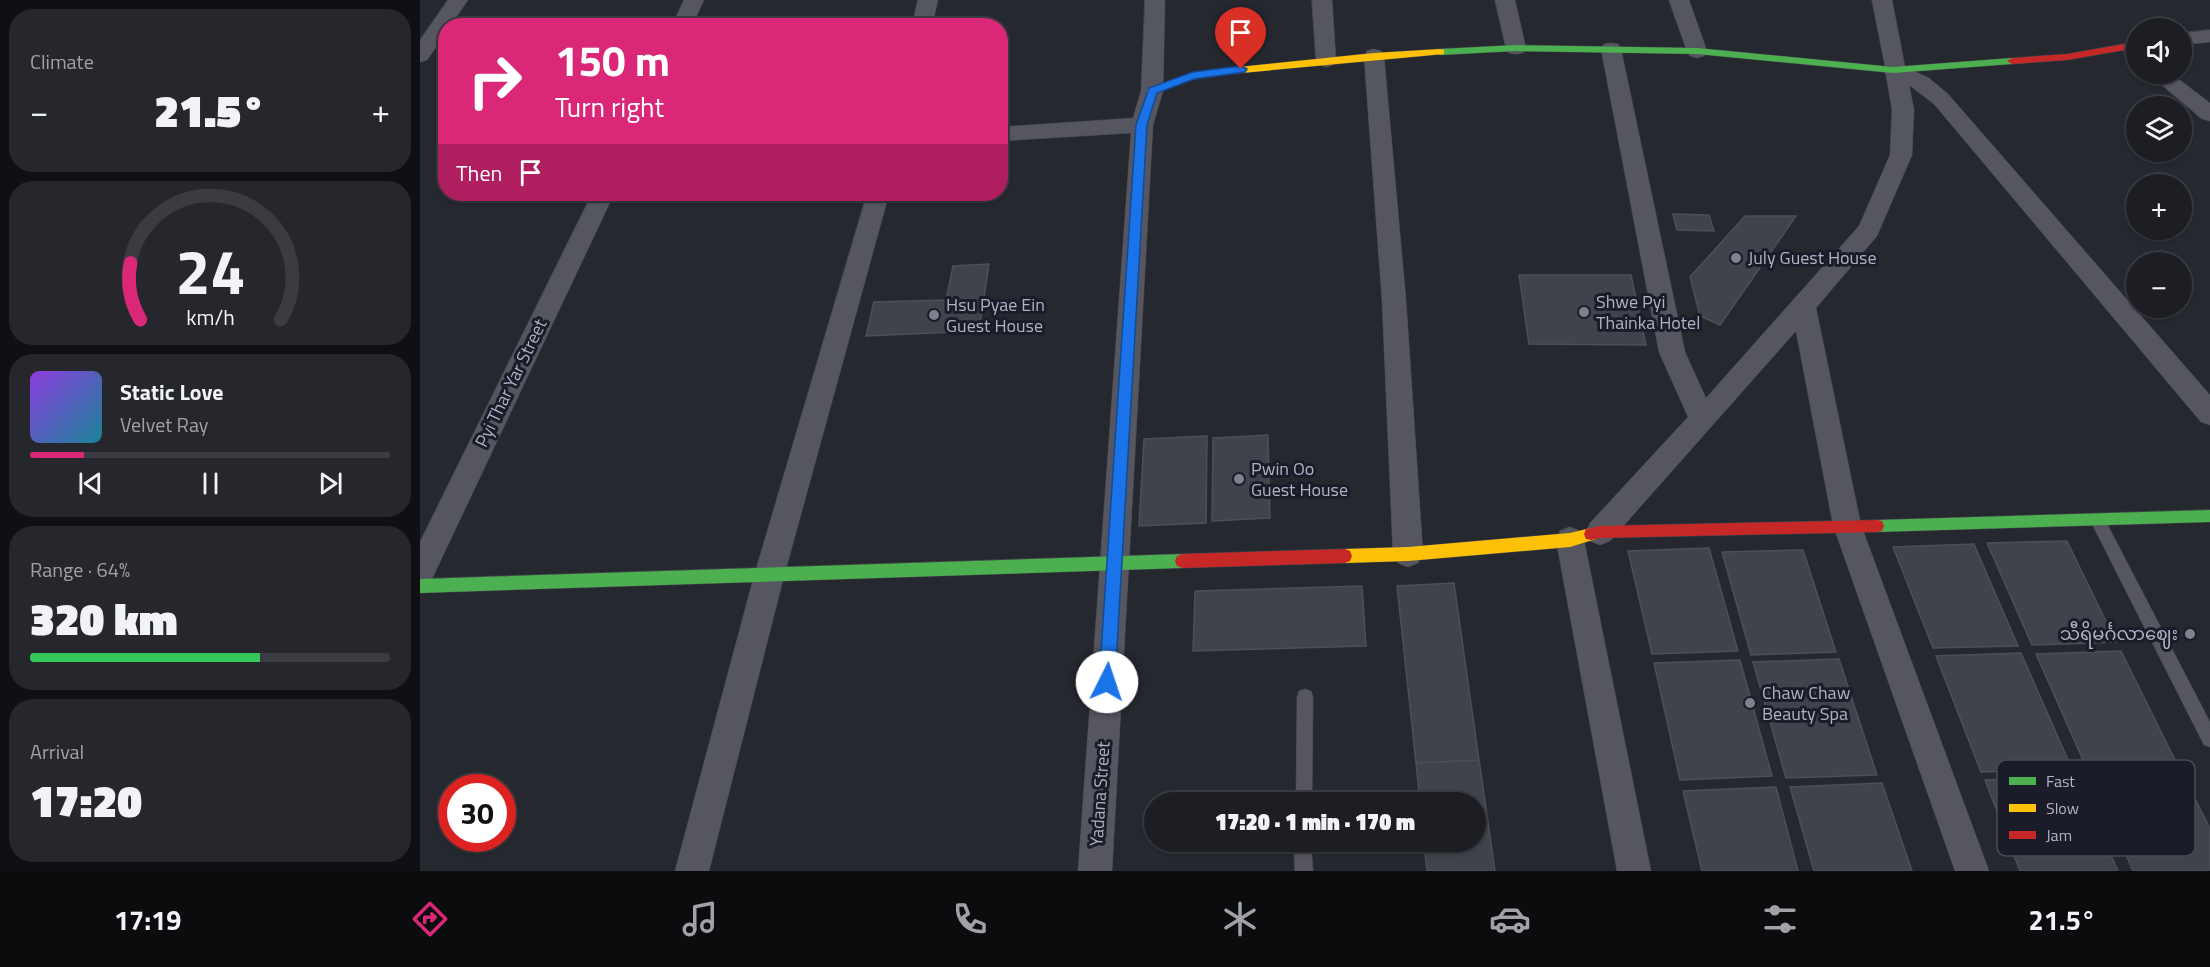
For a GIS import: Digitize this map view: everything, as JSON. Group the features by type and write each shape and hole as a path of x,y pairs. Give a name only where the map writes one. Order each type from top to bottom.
{"street":[{"path":"446,18 458,0"},
{"path":"686,18 694,0"},
{"path":"924,18 928,0"},
{"name":"Yadana Street","path":"1095,871 1142,125 1152,91 1155,0"},
{"path":"1322,0 1326,60"},
{"path":"1505,0 1516,48"},
{"path":"1679,0 1697,51"},
{"path":"1600,532 1703,420 1869,230 1901,155 1903,110 1893,70 1882,0"},
{"path":"420,55 438,29"},
{"path":"2192,38 2210,36"},
{"path":"1152,91 1193,76 1326,60 1516,48 1697,51 1893,70 2067,57 2126,50"},
{"path":"1611,49 1672,352 1703,420"},
{"path":"1374,56 1394,300 1408,554"},
{"path":"1893,70 1922,83 1941,99 2210,414"},
{"path":"2172,84 2210,114"},
{"path":"1008,133 1142,125"},
{"name":"Pyi Thar Yar Street","path":"420,573 600,201"},
{"path":"692,871 769,576 876,201"},
{"path":"1803,305 1847,525 1972,871"},
{"path":"420,586 1408,554 1570,540 1600,532 2098,521 2210,516"},
{"path":"1570,540 1634,871"}],"lane":[{"path":"2098,521 2210,739"},
{"path":"1304,792 1305,697"},
{"path":"1303,852 1304,871"}],"building":[{"path":"1673,214 1709,215 1714,231 1677,230"},
{"path":"1745,216 1796,216 1720,325 1700,316 1690,277"},
{"path":"989,264 979,331 866,336 874,302 946,300 953,266"},
{"path":"1519,275 1631,275 1646,345 1529,344"},
{"path":"1268,435 1270,518 1212,521 1213,438"},
{"path":"1207,436 1206,523 1139,526 1144,439"},
{"path":"2067,541 2116,642 2032,645 1987,543"},
{"path":"1974,544 2018,646 1933,648 1893,547"},
{"path":"1709,548 1738,651 1652,654 1628,551"},
{"path":"1803,550 1836,652 1751,655 1722,552"},
{"path":"1454,583 1479,760 1416,763 1397,586"},
{"path":"1362,586 1366,646 1193,651 1195,591"},
{"path":"2121,651 2175,760 2083,760 2036,654"},
{"path":"2021,653 2068,760 1997,760 1997,771 1981,772 1936,656"},
{"path":"1839,659 1877,775 1786,778 1753,662"},
{"path":"1740,660 1772,776 1680,780 1654,663"},
{"path":"1479,760 1484,792 1419,792 1416,763"},
{"path":"1997,779 1997,811 1985,780"},
{"path":"1882,783 1912,871 1814,871 1790,787"},
{"path":"1776,787 1798,871 1702,871 1683,791"},
{"path":"2195,798 2210,829 2210,871 2133,871 2126,856 2195,856"},
{"path":"1486,809 1495,871 1427,871 1425,852 1486,852"},
{"path":"2014,856 2111,856 2118,871 2020,871"}],"traffic: fast":[{"path":"1440,52 1516,48 1697,51 1893,70 2012,61"},
{"path":"1877,526 2210,516"},
{"path":"420,586 1182,561"}],"traffic: slow":[{"path":"1152,91 1193,76 1220,72 1374,56 1440,52"},
{"path":"1345,556 1408,554 1570,540 1591,534"}],"traffic: jam":[{"path":"2012,61 2067,57 2126,47"},
{"path":"1591,534 1877,526"},
{"path":"1182,561 1345,556"}],"place":[{"name":"July Guest House","path":"1736,258"},
{"name":"Shwe Pyi Thainka Hotel","path":"1584,312"},
{"name":"Hsu Pyae Ein Guest House","path":"934,315"},
{"name":"Pwin Oo Guest House","path":"1239,479"},
{"name":"သီရိမင်္ဂလာဈေး","path":"2190,634"},
{"name":"Chaw Chaw Beauty Spa","path":"1750,703"}],"route":[{"path":"1107,682 1142,125 1152,91 1193,76 1241,69"}]}
